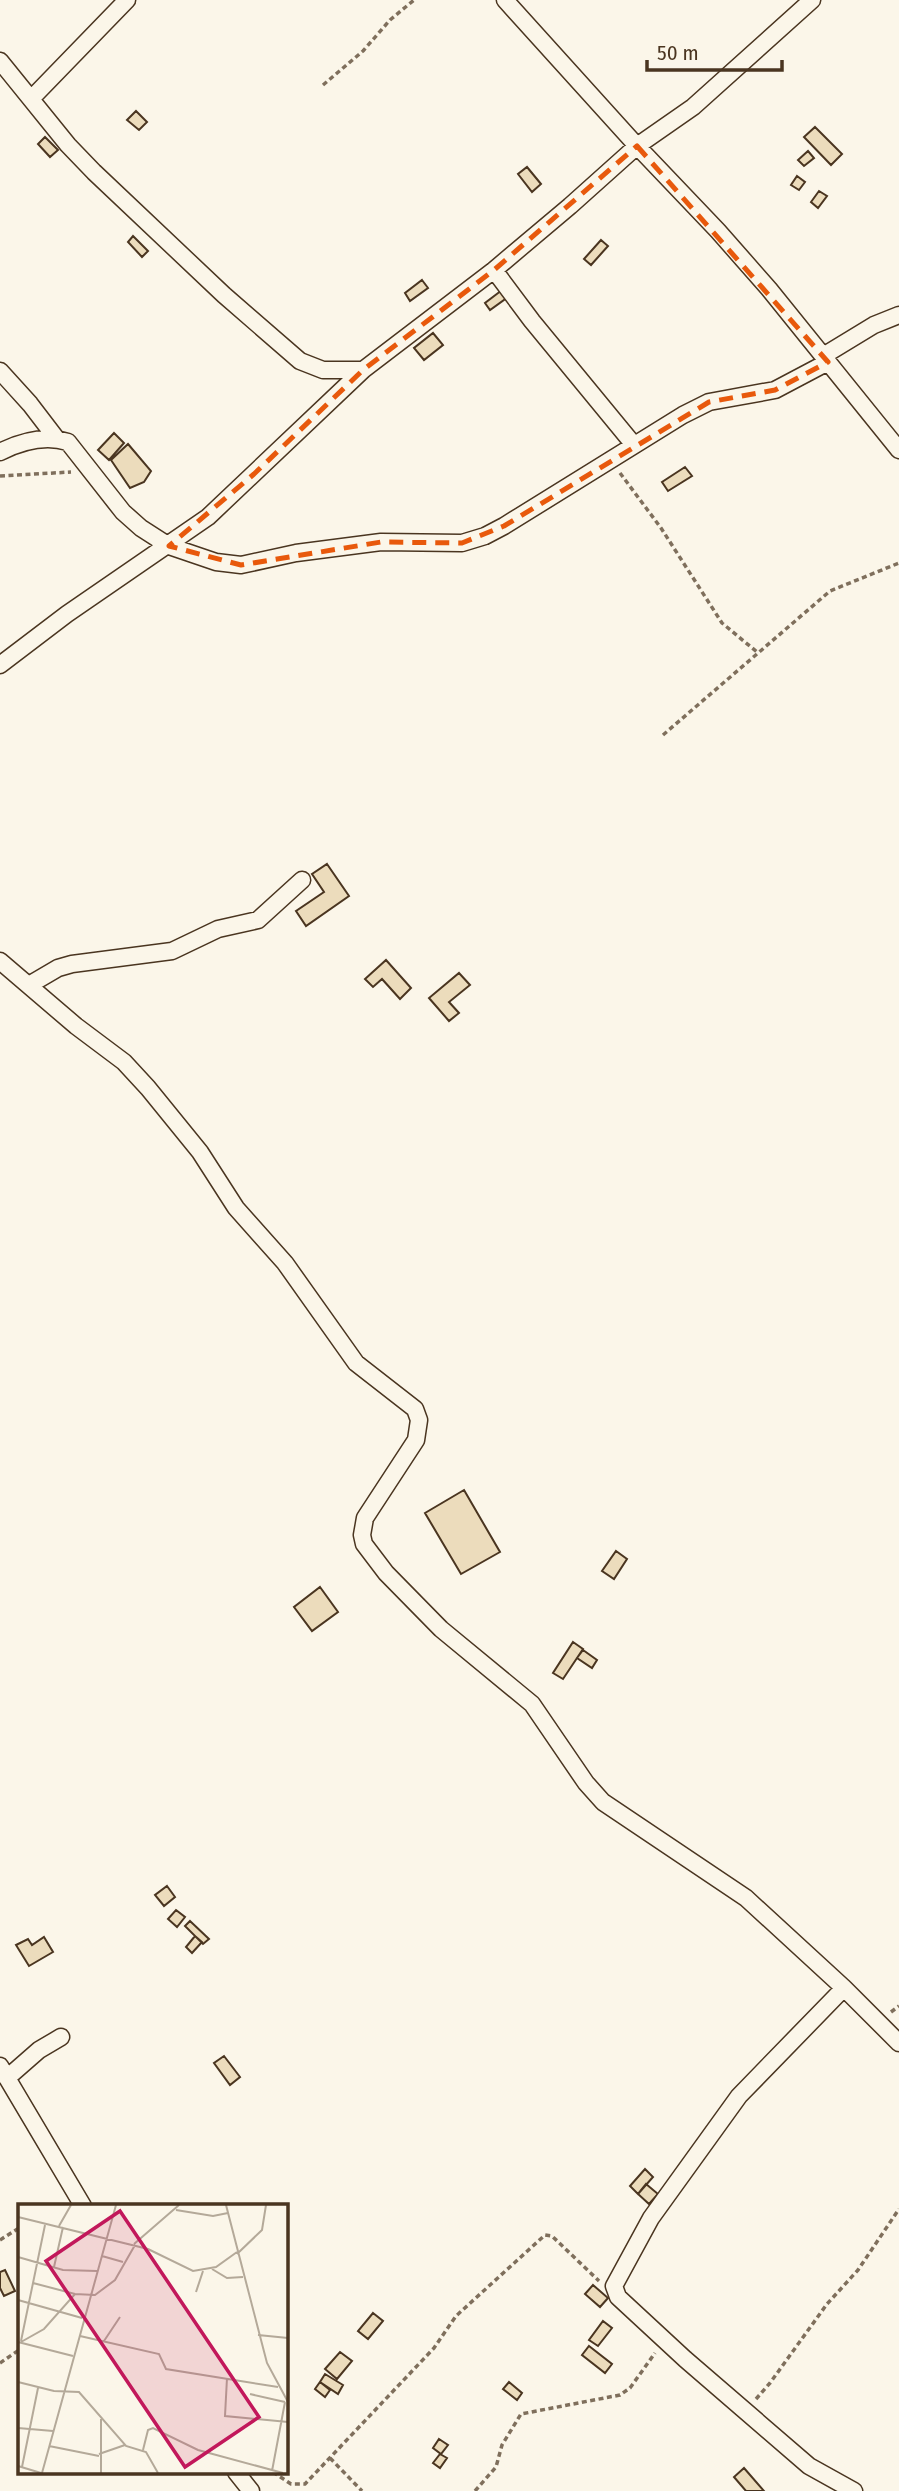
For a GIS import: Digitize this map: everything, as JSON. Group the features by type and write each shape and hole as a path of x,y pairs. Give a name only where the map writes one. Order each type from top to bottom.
{"street":[{"path":"31,99 127,0"},
{"path":"505,0 718,230 899,450"},
{"path":"0,665 67,614 208,517 363,370 494,270 637,145 693,107 812,0"},
{"path":"0,61 68,145 94,172 268,335 300,361 323,370 363,370"},
{"path":"494,270 532,321 634,445"},
{"path":"0,452 17,444 56,438 68,442 123,512 141,528 169,546 216,562 241,565 296,553 381,542 462,544 504,526 683,415 709,402 775,390 874,325 899,315"},
{"path":"0,371 56,438"},
{"path":"29,985 58,968 72,964 172,951 218,929 247,925 258,920 303,880"},
{"path":"0,961 76,1026 124,1062 200,1152 236,1208 285,1263 356,1363 415,1409 419,1419 416,1440 371,1508 362,1527 364,1544 386,1573 440,1629 532,1704 586,1783 603,1802 746,1898 899,2043"},
{"path":"844,1988 739,2096 683,2170 651,2218 614,2286 618,2297 664,2340 809,2466 854,2491"},
{"path":"61,2037 4,2072 82,2204"},
{"path":"238,2474 251,2491"}],"path":[{"path":"323,85 363,51 390,20 414,0"},
{"path":"611,460 662,528 722,623 757,652"},
{"path":"0,476 92,472"},
{"path":"663,735 830,591 899,563"},
{"path":"745,2411 770,2383 827,2304 858,2270 899,2209"},
{"path":"0,2240 18,2229"},
{"path":"276,2474 291,2484 305,2484 434,2348 456,2316 545,2235 552,2236 618,2297"},
{"path":"475,2491 496,2467 502,2445 522,2414 620,2395 630,2388 664,2340"},
{"path":"0,2363 18,2351"},
{"path":"330,2458 351,2483 362,2491"}],"highlighted area":[{"path":"637,146 828,362 775,390 709,402 504,526 462,543 381,542 241,565 169,546 254,474 363,370 494,270"}],"building":[{"path":"136,111 147,122 139,130 127,120"},
{"path":"815,127 842,154 831,165 804,137"},
{"path":"45,137 58,150 50,157 38,144"},
{"path":"808,151 814,158 804,166 798,160"},
{"path":"527,167 541,184 532,192 518,174"},
{"path":"797,176 805,182 799,190 791,185"},
{"path":"819,191 827,196 818,208 811,202"},
{"path":"133,236 148,251 142,257 128,242"},
{"path":"601,240 608,246 591,265 584,259"},
{"path":"422,280 428,288 410,301 405,293"},
{"path":"502,290 508,297 490,310 485,303"},
{"path":"433,333 443,345 424,360 414,348"},
{"path":"114,433 124,443 109,460 98,450"},
{"path":"128,444 151,471 144,482 130,488 111,460"},
{"path":"685,467 692,476 668,491 662,482"},
{"path":"327,864 349,896 306,926 296,911 324,892 312,874"},
{"path":"386,960 411,988 400,999 382,979 373,987 365,979"},
{"path":"459,973 470,985 449,1002 459,1013 449,1021 429,998"},
{"path":"464,1490 500,1552 461,1574 425,1513"},
{"path":"616,1551 627,1559 614,1579 602,1571"},
{"path":"320,1587 338,1612 312,1631 294,1607"},
{"path":"573,1642 583,1649 563,1679 553,1673"},
{"path":"583,1650 597,1660 592,1668 577,1658"},
{"path":"167,1886 175,1897 164,1906 155,1895"},
{"path":"176,1910 185,1917 177,1927 168,1919"},
{"path":"190,1921 209,1939 203,1944 185,1926"},
{"path":"195,1936 202,1942 192,1953 186,1947"},
{"path":"44,1937 53,1952 29,1966 16,1945 28,1939 32,1945"},
{"path":"224,2056 240,2077 230,2085 214,2063"},
{"path":"645,2169 653,2177 638,2194 630,2186"},
{"path":"646,2184 658,2194 649,2204 638,2194"},
{"path":"5,2270 15,2291 4,2296 0,2288 0,2272"},
{"path":"593,2285 608,2298 600,2307 585,2294"},
{"path":"373,2313 383,2321 368,2339 358,2331"},
{"path":"603,2321 612,2328 598,2346 589,2340"},
{"path":"589,2346 612,2364 605,2373 582,2355"},
{"path":"340,2352 352,2361 337,2379 325,2369"},
{"path":"325,2374 343,2385 338,2394 320,2382"},
{"path":"320,2382 330,2390 325,2397 315,2389"},
{"path":"509,2382 522,2393 517,2400 503,2389"},
{"path":"439,2439 448,2445 441,2454 433,2448"},
{"path":"440,2454 447,2458 440,2468 433,2463"},
{"path":"744,2468 764,2491 746,2491 734,2477"}]}
